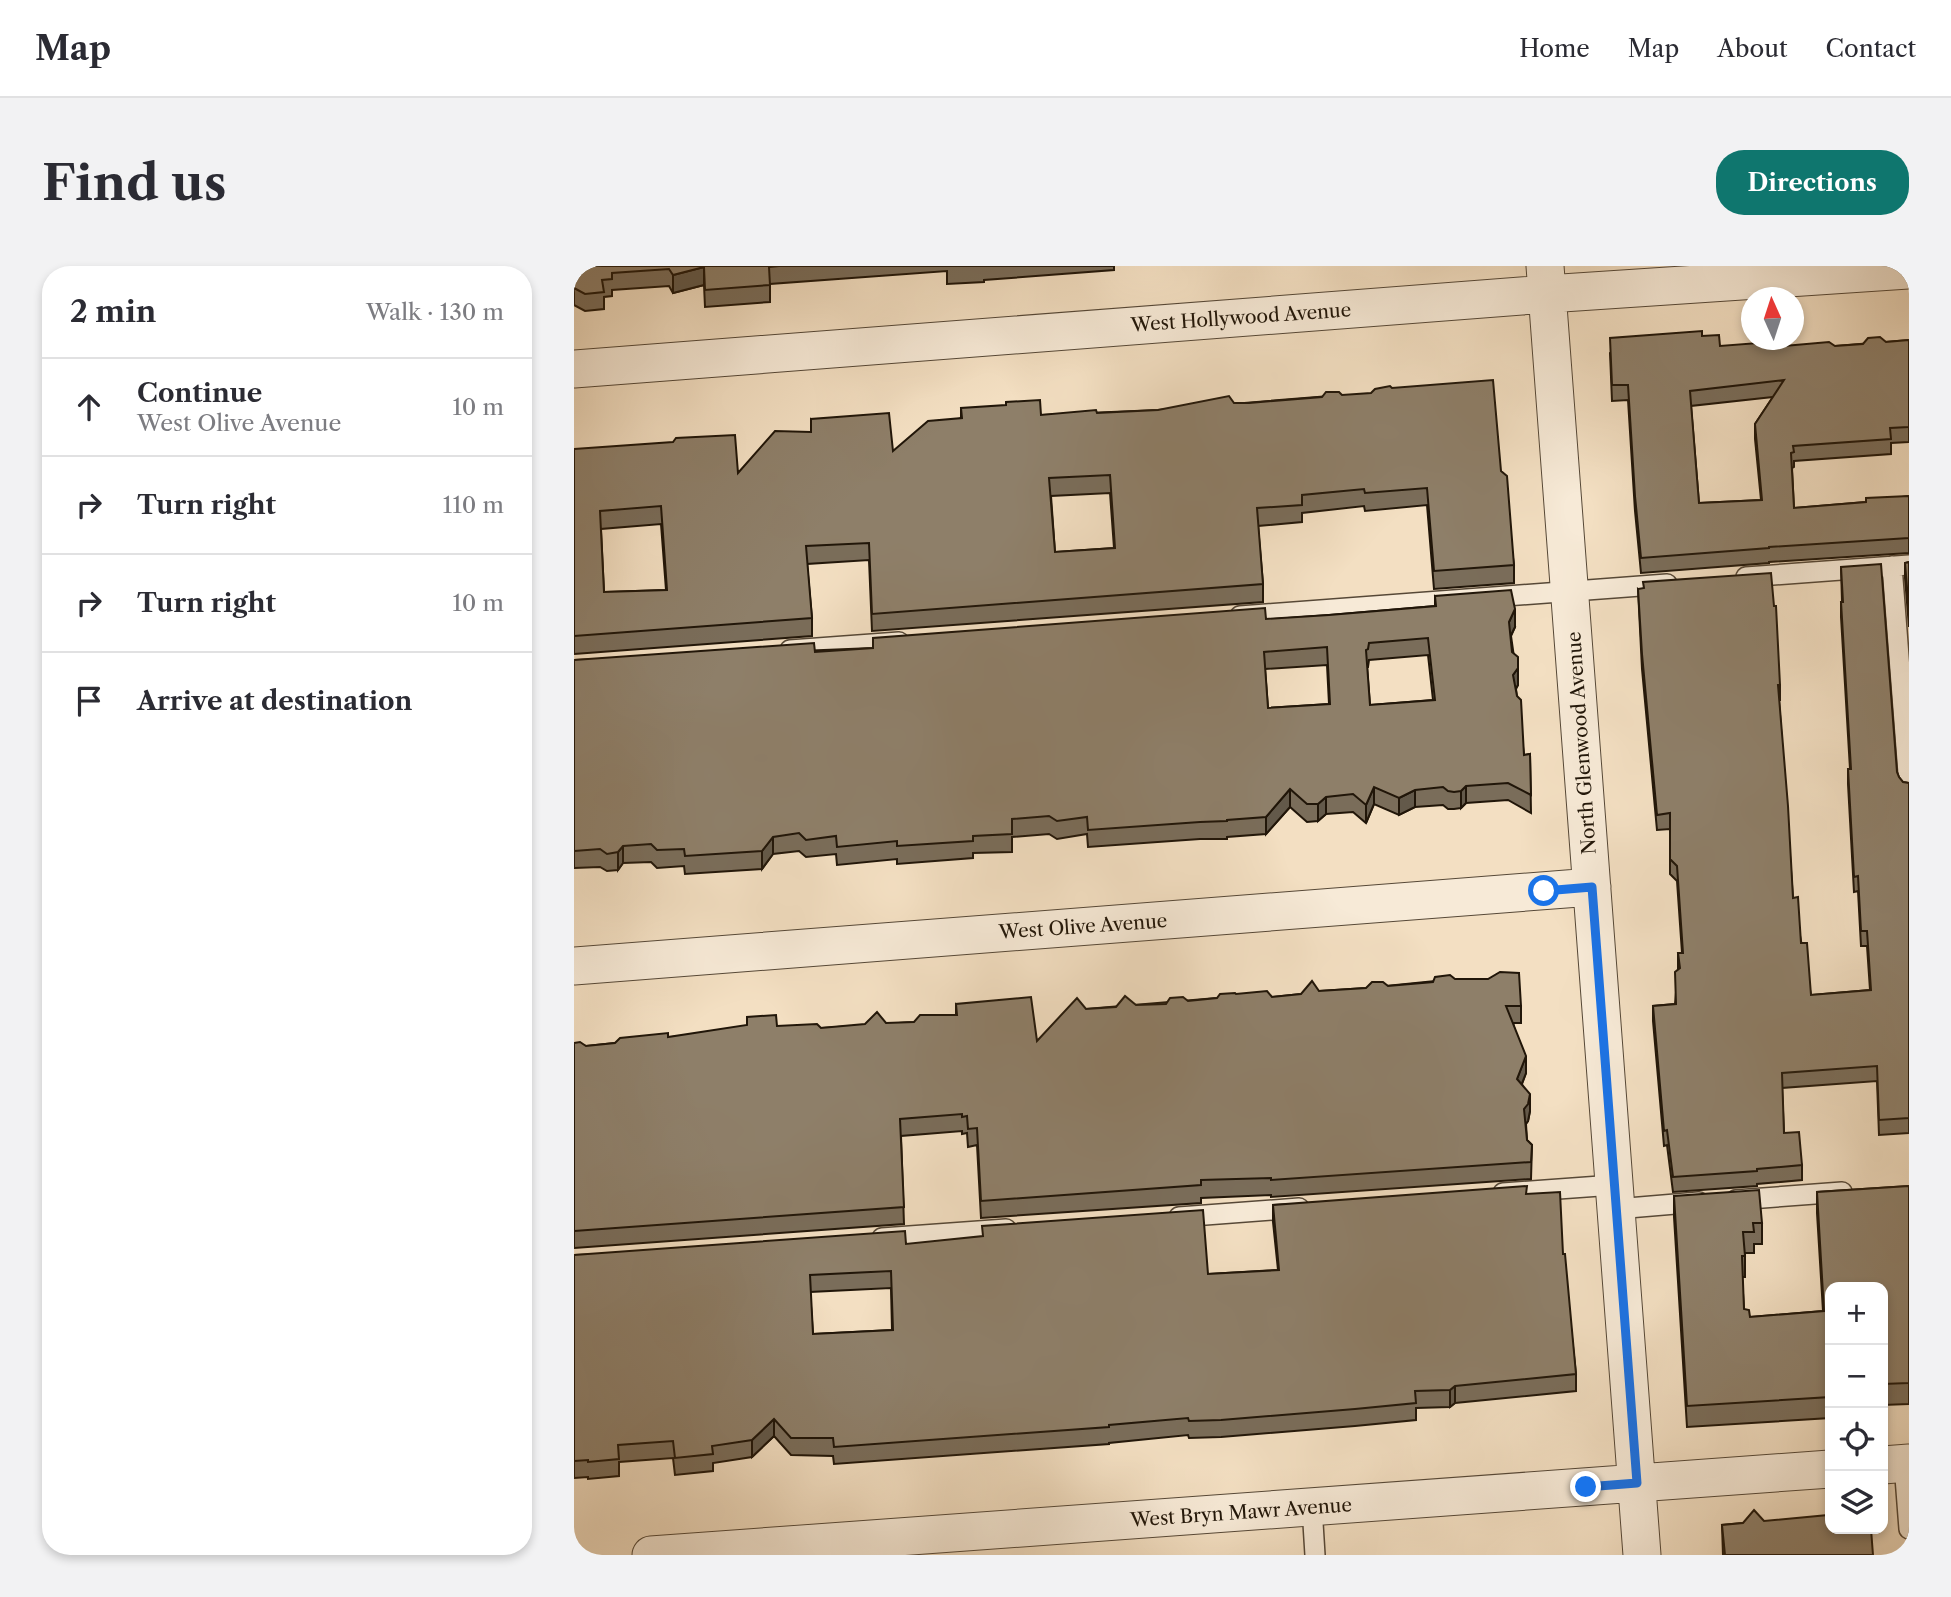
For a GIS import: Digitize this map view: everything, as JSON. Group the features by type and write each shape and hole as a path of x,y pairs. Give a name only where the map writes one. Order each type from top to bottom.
{"street":[{"name":"West Hollywood Avenue","path":"574,369 1546,280 1909,270"},
{"name":"North Glenwood Avenue","path":"1546,280 1642,1555"},
{"name":"West Olive Avenue","path":"574,966 1592,887"},
{"name":"West Bryn Mawr Avenue","path":"651,1555 1825,1469"}],"lane":[{"path":"1729,579 1901,566 1909,786"},
{"path":"1216,618 1688,582"},
{"path":"769,652 923,640"},
{"path":"1481,1195 1615,1197 1854,1191"},
{"path":"1160,1218 1313,1207"},
{"path":"867,1239 1020,1228"},
{"path":"1899,1464 1909,1529"},
{"path":"1312,1507 1315,1555"}],"building":[{"path":"574,266 779,266 769,267 770,285 705,290 704,267 673,275 669,269 612,273 612,279 602,280 604,292 585,294 574,288"},
{"path":"1702,331 1702,336 1719,335 1720,346 1741,344 1741,350 1804,350 1804,344 1863,344 1868,338 1880,337 1886,342 1909,340 1909,427 1890,428 1891,439 1793,446 1794,452 1791,453 1794,508 1866,502 1866,498 1909,496 1909,538 1641,558 1628,385 1612,385 1610,338","holes":["1784,380 1755,424 1762,500 1699,503 1690,391"]},
{"path":"1493,380 1501,471 1507,476 1514,565 1434,571 1427,488 1365,493 1364,489 1302,495 1302,505 1257,508 1263,584 872,614 869,543 806,546 812,618 574,636 574,449 673,442 676,438 735,435 738,473 775,431 811,432 811,419 889,413 893,451 928,421 962,418 961,408 1006,405 1006,402 1040,400 1041,415 1096,410 1097,413 1158,410 1229,396 1234,403 1249,403 1322,397 1326,392 1339,392 1342,395 1371,393 1375,389 1390,386 1392,388","holes":["1110,475 1115,548 1055,552 1049,478","661,506 667,590 604,592 600,511"]},
{"path":"1909,562 1909,612 1905,563"},
{"path":"1881,564 1897,772 1903,782 1909,783 1909,1118 1879,1120 1877,1066 1782,1073 1784,1133 1799,1132 1802,1165 1673,1177 1667,1130 1664,1131 1653,1006 1676,1004 1675,972 1680,968 1678,953 1683,953 1677,866 1670,859 1670,813 1657,815 1638,589 1644,588 1643,582 1771,573 1776,606 1778,685 1793,898 1798,897 1801,943 1807,943 1811,995 1871,990 1867,931 1861,931 1858,876 1854,877 1841,567"},
{"path":"1511,590 1515,609 1509,622 1512,652 1518,657 1518,668 1513,675 1517,696 1521,700 1524,755 1530,754 1531,795 1508,783 1466,786 1461,791 1454,792 1443,787 1415,790 1399,798 1374,787 1366,805 1353,794 1326,797 1318,804 1307,804 1290,789 1266,817 1227,821 1088,830 1087,817 1057,821 1049,816 1012,819 1012,834 973,836 973,841 897,846 897,841 837,847 836,836 806,840 799,833 773,837 762,851 685,856 684,849 657,850 651,844 623,846 618,852 607,854 600,849 574,851 574,660 814,643 815,652 873,648 873,638 1265,608 1266,619 1329,615 1436,606 1435,596","holes":["1428,638 1435,700 1370,705 1366,650 1369,643","1327,647 1330,704 1268,708 1264,652"]},
{"path":"1500,972 1519,973 1521,1006 1506,1006 1526,1056 1517,1079 1530,1094 1524,1109 1527,1140 1532,1145 1531,1162 1271,1180 1201,1180 1201,1185 981,1201 977,1128 968,1129 967,1116 962,1117 962,1114 900,1119 904,1207 574,1231 574,1043 580,1042 586,1046 615,1043 620,1038 668,1033 668,1037 747,1025 747,1017 776,1015 777,1026 817,1024 821,1028 865,1024 877,1012 886,1023 914,1022 920,1015 957,1015 956,1004 1031,997 1037,1041 1077,998 1086,1009 1116,1007 1125,996 1136,1005 1166,1004 1170,998 1183,997 1188,1001 1217,998 1220,994 1267,991 1272,997 1301,994 1312,981 1319,991 1366,988 1372,982 1383,982 1388,986 1433,982 1435,977 1450,975 1455,979 1488,979"},
{"path":"1527,1186 1526,1194 1560,1192 1563,1254 1576,1374 1455,1386 1450,1390 1415,1391 1416,1403 1221,1420 1189,1421 1188,1418 1109,1427 834,1447 833,1438 791,1438 774,1419 752,1440 712,1446 713,1454 675,1458 673,1441 618,1445 619,1459 574,1461 574,1255 905,1231 906,1244 983,1236 982,1226 1203,1210 1208,1274 1279,1270 1273,1205","holes":["891,1271 893,1330 813,1334 810,1275"]},
{"path":"1909,1186 1909,1383 1888,1384 1888,1282 1825,1282 1825,1397 1687,1406 1674,1196 1759,1190 1762,1223 1753,1223 1754,1232 1743,1232 1744,1309 1749,1310 1750,1317 1824,1311 1817,1192"},
{"path":"1754,1510 1764,1521 1825,1515 1825,1534 1871,1534 1873,1555 1725,1555 1722,1525 1743,1523"}],"route":[{"path":"1544,891 1592,887 1637,1483 1586,1487"}]}
